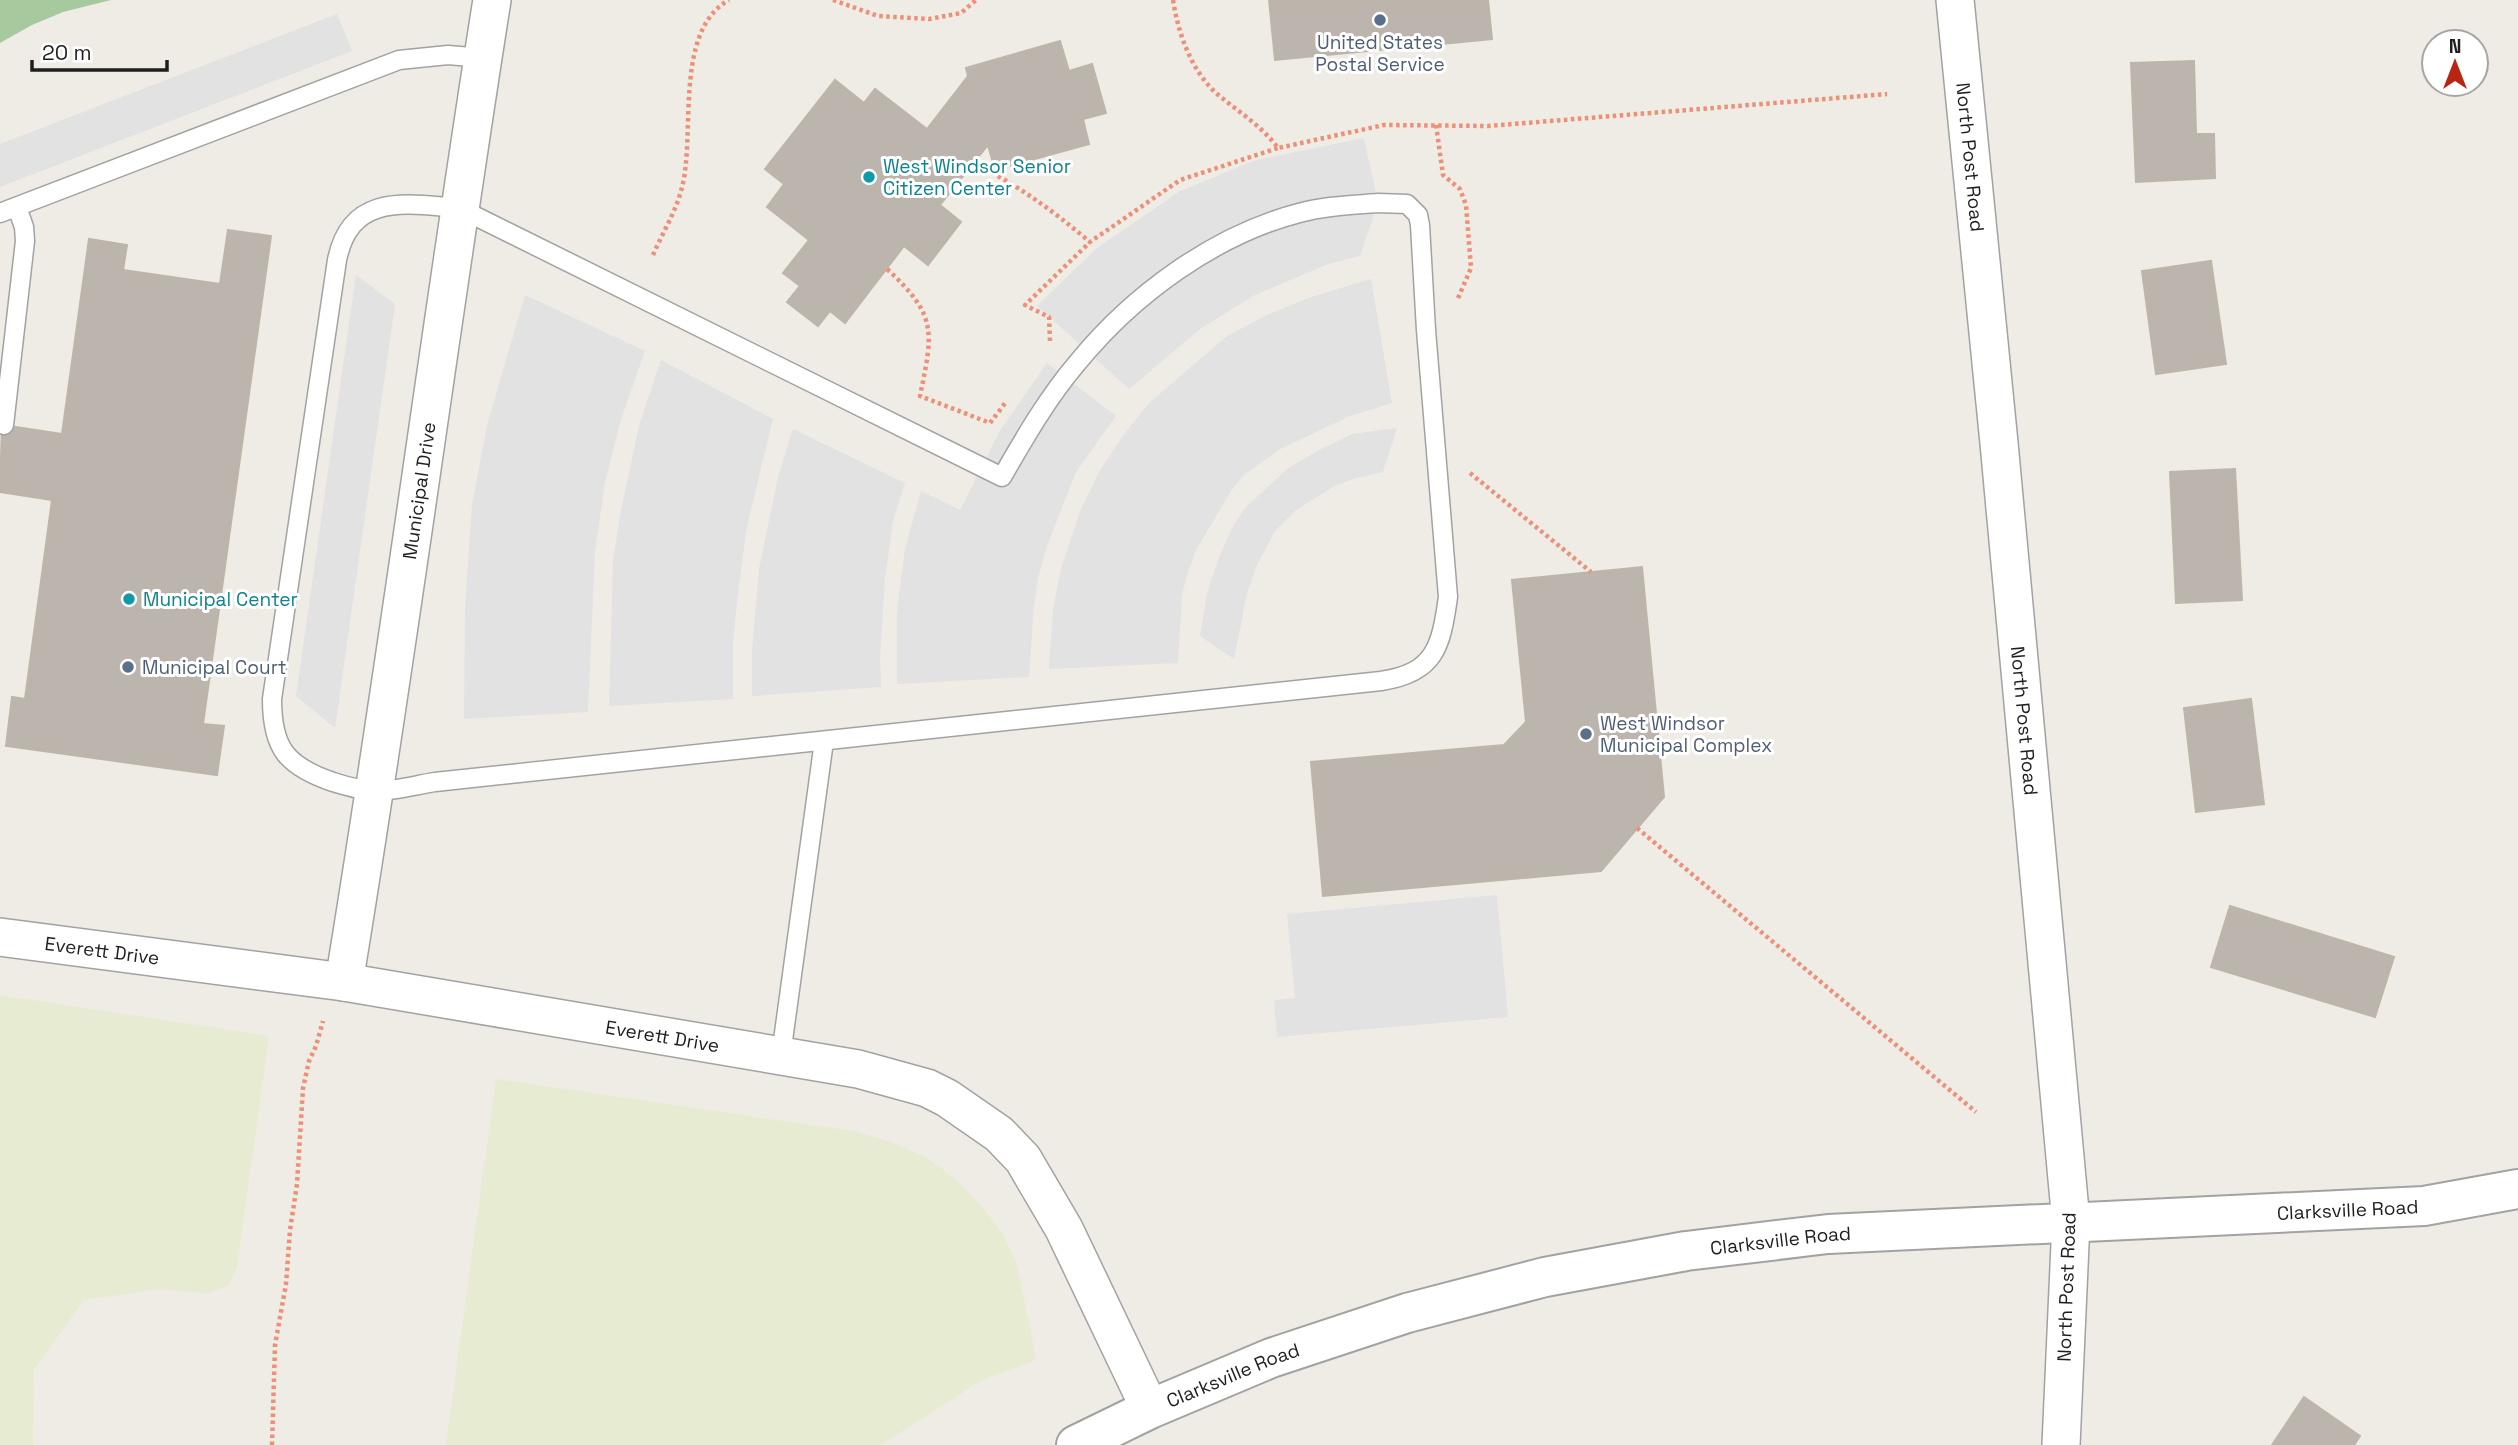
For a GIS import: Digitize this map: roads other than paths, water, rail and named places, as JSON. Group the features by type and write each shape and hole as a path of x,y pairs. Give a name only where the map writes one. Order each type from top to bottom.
{"street":[{"name":"Municipal Drive","path":"339,982 376,791 459,208 492,0"},
{"name":"North Post Road","path":"1955,0 2071,1222 2061,1445"},
{"name":"Everett Drive","path":"0,937 339,982 782,1055 858,1069 927,1088 973,1114 1023,1159 1044,1193 1150,1409"},
{"name":"Clarksville Road","path":"1076,1445 1150,1409 1271,1358 1382,1321 1545,1277 1686,1251 1828,1234 2424,1206 2518,1189"}],"lane":[{"path":"8,210 389,64 427,56 483,58"},
{"path":"1378,203 1407,204 1415,211 1420,225 1447,576 1445,620 1436,649 1418,671 1399,678 435,782 376,791 346,787 295,766 286,756 275,732 272,718 274,685 337,260 344,237 356,220 376,208 388,204 459,208 1002,477 1039,413 1079,360 1131,307 1179,270 1235,236 1300,213 1378,203"},
{"path":"4,425 25,241 22,220 8,210"},
{"path":"782,1055 824,741"}],"place":[{"name":"United States Postal Service","path":"1380,20"},
{"name":"West Windsor Senior Citizen Center","path":"869,177"},
{"name":"Municipal Center","path":"129,599"},
{"name":"Municipal Court","path":"128,667"},
{"name":"West Windsor Municipal Complex","path":"1586,734"}]}
